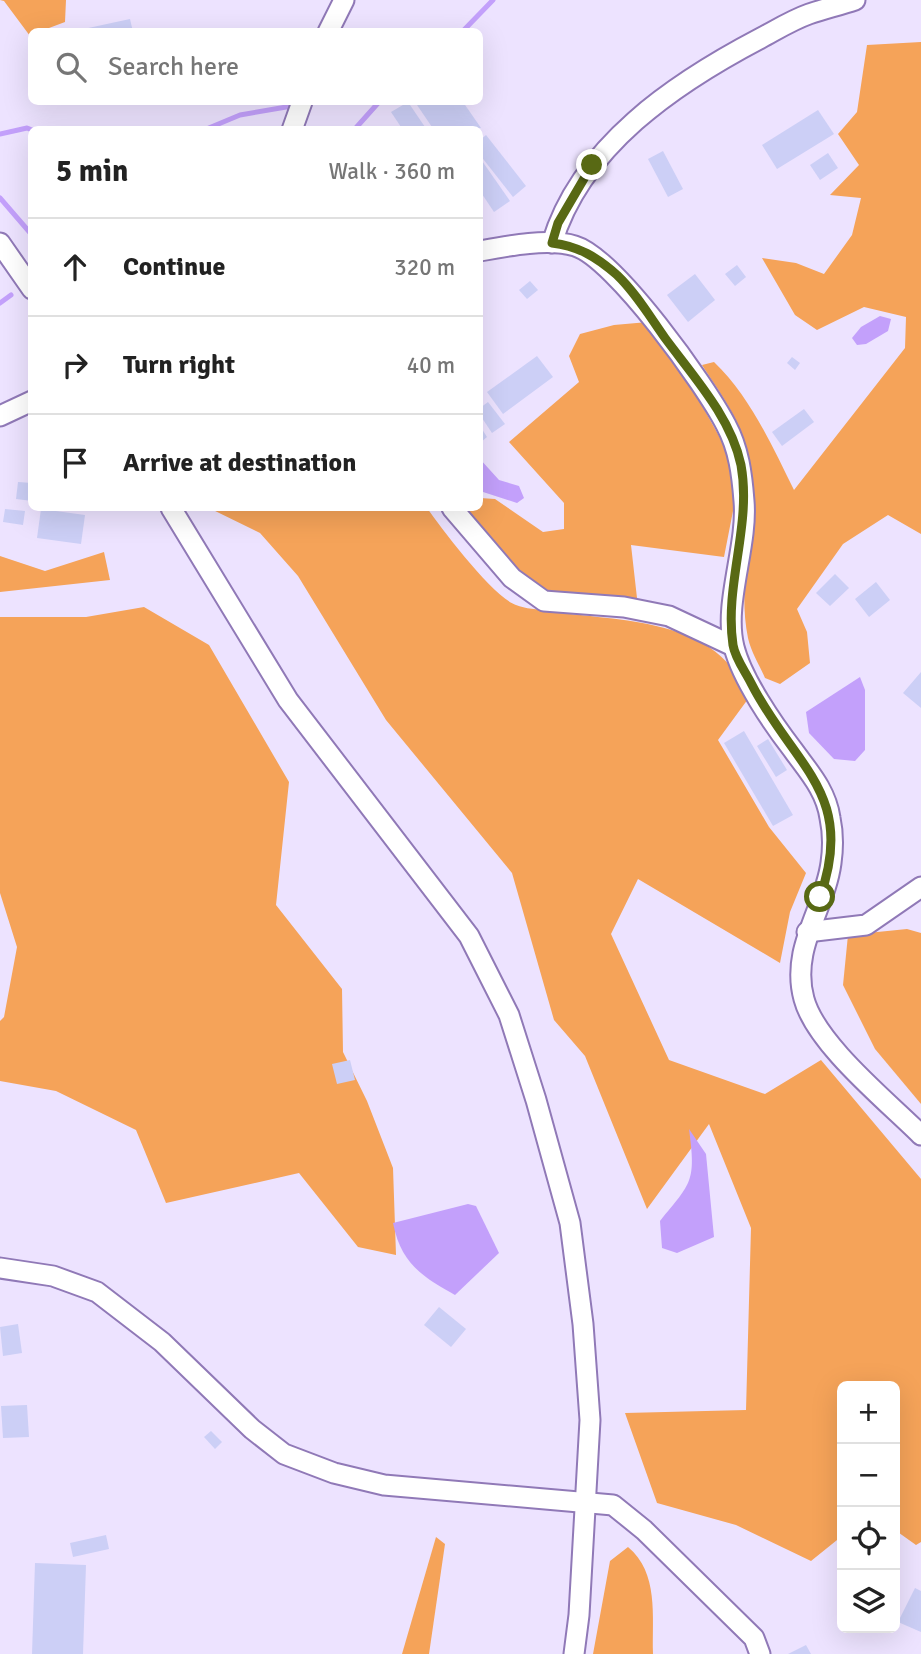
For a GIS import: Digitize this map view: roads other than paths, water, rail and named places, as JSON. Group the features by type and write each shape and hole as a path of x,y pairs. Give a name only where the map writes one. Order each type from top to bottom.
{"street":[{"path":"330,28 344,0"},
{"path":"552,243 558,223 592,165 623,132 688,79 807,15 855,0"},
{"path":"293,126 301,105"},
{"path":"0,243 28,283"},
{"path":"483,251 552,243 576,246 618,276 727,426 740,463 745,506 734,598 733,646 765,711 814,776 830,816 831,865 807,932 802,990 817,1027 834,1049 921,1135"},
{"path":"0,416 28,403"},
{"path":"173,511 288,700 469,936 509,1015 570,1223 590,1420 579,1615 574,1654"},
{"path":"455,511 512,578 544,601 624,607 670,616 733,646"},
{"path":"807,932 866,925 921,887"},
{"path":"0,1269 53,1276 97,1292 162,1342 252,1429 284,1454 334,1473 384,1485 584,1505 613,1505 644,1530 754,1638 760,1654"}],"waterway":[{"path":"466,28 493,0"},
{"path":"214,126 240,115 298,105"},
{"path":"358,126 376,105"},
{"path":"0,134 28,128"},
{"path":"0,198 28,230"},
{"path":"0,303 11,295"}]}
